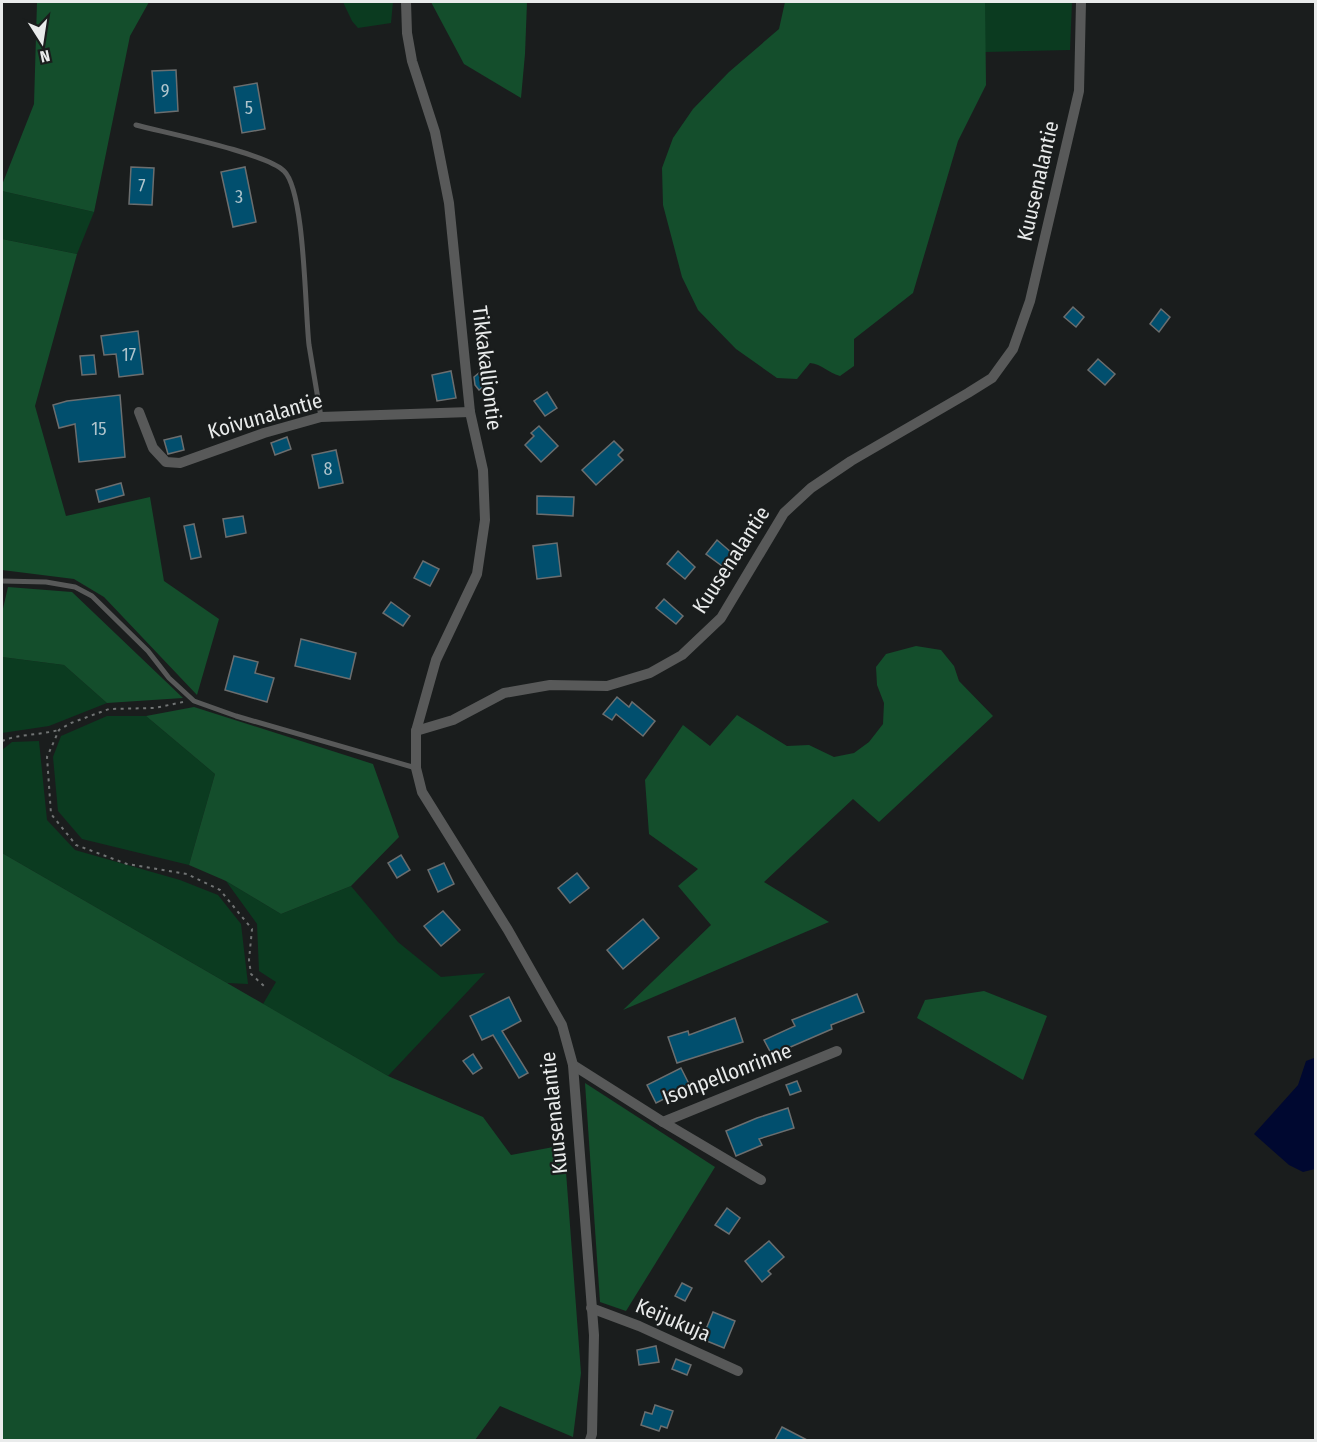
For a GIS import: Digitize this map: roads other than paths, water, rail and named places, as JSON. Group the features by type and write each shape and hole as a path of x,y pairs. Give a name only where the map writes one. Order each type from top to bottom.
{"street":[{"name":"Tikkakalliontie","path":"406,2 407,33 412,61 435,132 449,203 470,412 483,470 485,520 477,574 436,660 416,731"},
{"name":"Kuusenalantie","path":"590,1440 594,1335 573,1065 562,1025 508,930 422,792 416,768 416,731 453,720 504,693 550,685 607,686 650,673 682,655 721,618 784,513 804,494 850,461 992,378 1013,349 1036,277 1079,91 1081,2"},
{"name":"Koivunalantie","path":"139,412 153,448 166,462 180,463 264,433 321,417 470,412"},
{"name":"Isonpellonrinne","path":"573,1065 663,1122 837,1051"},
{"path":"663,1122 761,1180"},
{"name":"Keijukuja","path":"591,1308 676,1342 738,1371"}],"lane":[{"path":"136,125 262,158 284,170 293,185 304,270 309,344 321,417"},
{"path":"2,581 46,582 75,587 92,597 194,701 236,716 416,768"}],"water":[{"path":"1314,1058 1315,1169 1303,1172 1289,1165 1254,1134 1298,1085 1306,1061"}]}
